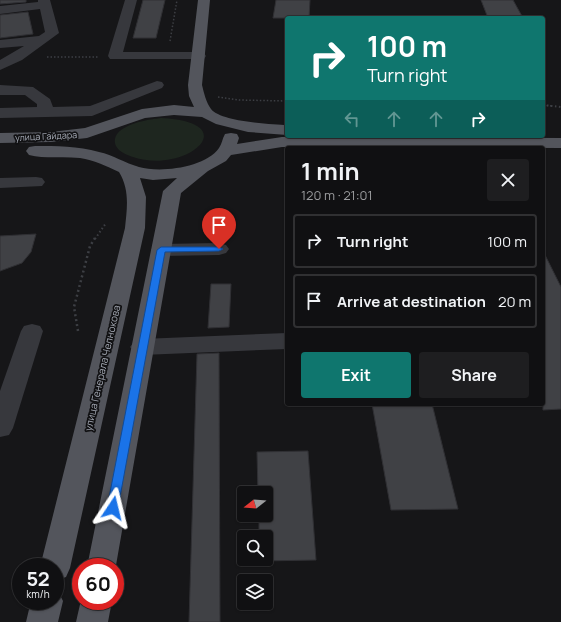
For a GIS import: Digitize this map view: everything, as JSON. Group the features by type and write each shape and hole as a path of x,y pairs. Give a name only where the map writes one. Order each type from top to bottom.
{"main road":[{"path":"204,0 195,85 197,96 205,113"},
{"path":"156,111 195,85"},
{"name":"улица Гайдара","path":"0,138 67,136 87,133 142,114 156,111 192,110 205,113 222,121 248,127 285,130"},
{"path":"222,121 231,132 230,141 226,151"},
{"name":"улица Гайдара","path":"104,158 99,145 103,135 115,124"},
{"path":"545,132 561,132"},
{"name":"улица Гайдара","path":"0,152 62,151 104,158 126,169 144,174 170,173 200,169 214,161 226,151 282,142 561,143"},
{"name":"улица Генерала Челнокова","path":"57,558 135,228 137,192 134,180 126,169"},
{"path":"104,558 172,191 200,169"},
{"path":"42,622 45,610"},
{"path":"92,622 94,610"}],"lane":[{"path":"131,0 111,60 199,56"},
{"path":"0,10 44,3 52,33 17,58 0,66"},
{"path":"0,44 43,40"},
{"path":"0,113 92,111 157,86"},
{"path":"0,90 28,90 45,102 45,113"},
{"path":"0,183 36,182"},
{"path":"161,250 219,249"},
{"path":"0,428 32,331"},
{"path":"142,347 285,341"}],"path":[{"path":"169,47 177,0"},
{"path":"17,58 111,60"},
{"path":"214,96 239,100 285,101"},
{"path":"545,105 561,107"},
{"path":"78,331 74,307 90,246 106,223"}],"shaded area":[{"path":"162,118 187,122 201,129 204,137 199,146 187,154 171,159 153,161 133,157 123,153 117,148 115,139 118,133 124,128 132,124"}],"building":[{"path":"0,0 26,0 26,2 0,4"},
{"path":"143,0 165,0 156,38 133,38"},
{"path":"276,0 310,0 309,16 285,16 285,18 273,18"},
{"path":"481,0 513,0 522,16 487,16"},
{"path":"28,12 33,34 0,38 0,15"},
{"path":"36,234 31,252 22,263 0,271 0,236"},
{"path":"545,255 561,287 561,409 543,410 543,406 545,406"},
{"path":"211,284 231,284 229,327 208,328"},
{"path":"219,353 220,622 189,622 197,354"},
{"path":"372,406 432,406 458,509 391,510"},
{"path":"308,451 316,560 273,561 273,530 259,530 259,522 273,522 273,486 258,486 257,452"}],"route":[{"path":"113,508 161,250 219,249"}]}
